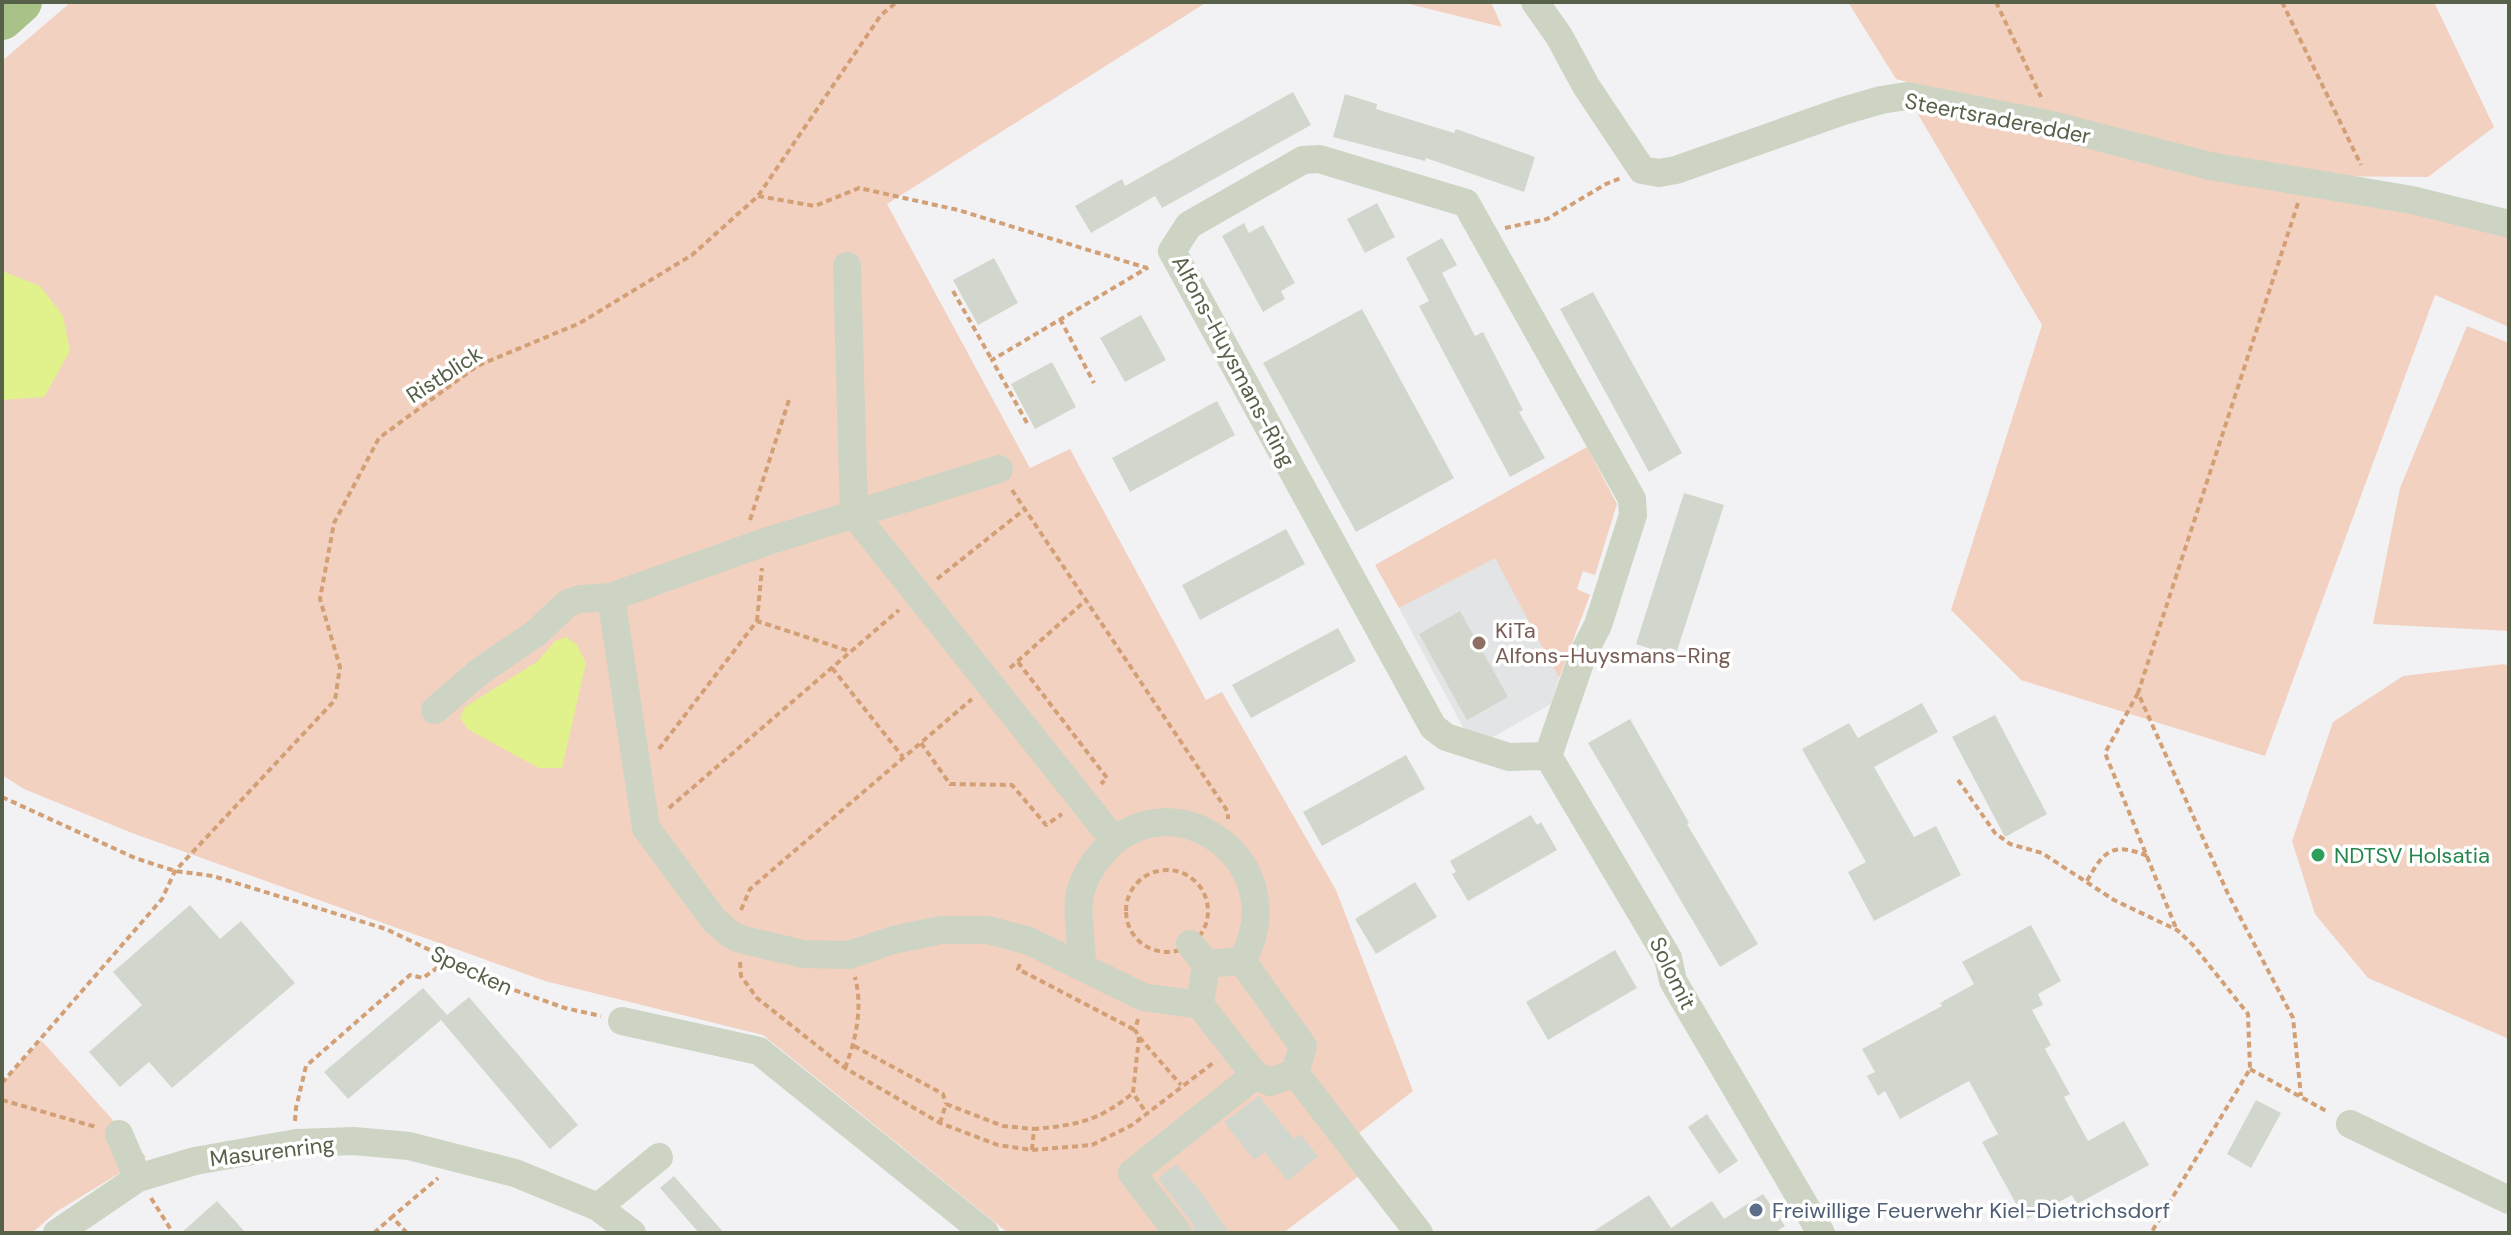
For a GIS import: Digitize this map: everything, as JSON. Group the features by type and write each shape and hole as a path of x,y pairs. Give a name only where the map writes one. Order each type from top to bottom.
{"highway":[{"path":"2,19 21,2"}],"street":[{"path":"1535,2 1642,170"},
{"name":"Steertsraderedder","path":"1642,170 1659,173 1676,170 1843,111 1907,96 2052,125 2210,166 2412,200 2509,224"},
{"name":"Alfons-Huysmans-Ring","path":"1319,159 1466,203 1632,499 1633,515 1598,625 1583,654 1548,756 1509,757 1446,737 1433,727 1172,251 1189,225 1303,160 1319,159"},
{"path":"847,266 854,514 1114,840"},
{"path":"435,710 479,672 536,633 568,603 611,597 854,514 999,469"},
{"path":"611,597 646,828 714,920 735,936 803,954 849,955 893,940 941,930 988,930 1029,941 1143,997 1200,1005"},
{"name":"Solomit","path":"1548,756 1668,958 1673,981 1821,1233"},
{"path":"1082,966 1079,899 1091,866 1114,840 1145,825 1180,823 1213,835 1228,846 1239,858 1254,889 1256,924 1242,961"},
{"path":"1198,954 1242,961 1303,1046 1295,1073 1270,1082 1255,1075 1200,1005 1198,954"},
{"path":"622,1021 759,1051 985,1233"},
{"path":"1295,1073 1419,1233"},
{"path":"1178,1233 1132,1173 1255,1075"},
{"path":"2350,1124 2509,1200"},
{"path":"119,1134 138,1178"},
{"name":"Masurenring","path":"57,1233 138,1178 195,1161 297,1143 368,1142 409,1146 515,1173 598,1207 632,1233"},
{"path":"598,1207 659,1157"}],"path":[{"name":"Ristblick","path":"175,871 335,700 340,667 320,599 334,523 379,438 477,366 580,323 692,255 758,196 881,15 897,2"},
{"path":"1996,2 2052,125"},
{"path":"2282,2 2368,179 2366,194"},
{"path":"1484,235 1523,222 1547,219 1606,184 1642,170"},
{"path":"2177,930 2105,753 2138,693 2305,182"},
{"path":"758,196 815,206 859,188 958,210 1147,268"},
{"path":"992,360 1172,251"},
{"path":"953,291 1027,423"},
{"path":"1060,319 1094,383"},
{"path":"637,778 757,621 752,548 789,400"},
{"path":"999,469 1228,812 1228,846"},
{"path":"646,828 849,651 1025,509"},
{"path":"1085,601 750,889 735,936 741,976 757,998 845,1068 966,1135 998,1145 1032,1150 1092,1145 1119,1134 1234,1047"},
{"path":"757,621 849,651"},
{"path":"832,668 903,757"},
{"path":"2138,693 2228,894 2293,1018 2301,1096"},
{"path":"1958,780 1995,833 2010,844 2042,853 2114,900 2177,930 2193,945 2248,1014 2250,1069 2151,1233"},
{"name":"Specken","path":"2,797 135,858 175,871 213,876 386,929 511,989 565,1008 622,1021"},
{"path":"2086,882 2094,868 2114,849 2127,848 2147,856"},
{"path":"1171,870 1186,874 1198,884 1206,899 1207,915 1198,954 1160,951 1145,945 1133,934 1127,920 1126,904 1131,890 1141,878 1155,871 1171,870"},
{"path":"2,1083 162,899 175,871"},
{"path":"1029,941 1018,969 1135,1030 1181,1086"},
{"path":"845,1068 854,1046 858,987 849,955"},
{"path":"296,1108 306,1066 410,975 423,978 437,968 442,956"},
{"path":"1135,1030 1143,997"},
{"path":"1139,1037 1133,1093 1147,1114"},
{"path":"854,1046 943,1094 946,1104 940,1123"},
{"path":"2250,1069 2350,1124"},
{"path":"946,1104 1003,1126 1034,1129 1087,1122 1111,1111 1133,1093"},
{"path":"2,1100 119,1134"},
{"path":"1032,1150 1034,1129"},
{"path":"374,1233 462,1159"},
{"path":"138,1178 173,1233"},
{"path":"392,1217 407,1233"}],"shaded area":[{"path":"71,2 1207,2 887,204 1030,468 1070,449 1206,700 1222,692 1336,890 1413,1091 1341,1147 1360,1175 1283,1233 1008,1233 763,1035 545,981 132,833 24,789 2,775 2,61"},
{"path":"1401,2 1491,2 1502,27"},
{"path":"1848,2 2434,2 2494,127 2428,177 2307,176 2212,160 1896,79"},
{"path":"1909,99 2464,222 2509,236 2509,327 2435,295 2265,756 2021,680 1951,610 2042,325"},
{"path":"2,271 40,286 63,316 70,351 44,397 2,400"},
{"path":"2467,326 2509,343 2509,631 2373,624 2400,488"},
{"path":"1587,447 1617,504 1595,575 1583,571 1577,589 1590,595 1559,678 1495,558 1399,608 1375,565"},
{"name":"KiTa Alfons-Huysmans-Ring","path":"1495,557 1559,678 1551,704 1483,743 1466,733 1399,608"},
{"path":"566,637 577,645 586,663 562,768 539,768 469,730 460,718 465,707 538,661 555,641"},
{"path":"2504,664 2509,666 2509,1039 2368,978 2315,914 2292,841 2333,722 2403,676"},
{"path":"41,1040 146,1157 56,1212 32,1233 2,1233 2,1083"}],"building":[{"path":"1293,92 1311,125 1162,208 1155,196 1091,233 1075,206 1122,179 1125,186"},
{"path":"1345,94 1377,104 1376,109 1454,133 1456,129 1535,157 1524,192 1426,158 1425,161 1333,137"},
{"path":"1377,203 1395,237 1365,253 1347,219"},
{"path":"1244,223 1249,233 1263,225 1295,283 1281,291 1285,299 1263,312 1222,236"},
{"path":"1442,238 1457,265 1442,273 1475,336 1483,332 1523,410 1519,412 1545,458 1510,477 1419,306 1429,301 1406,258"},
{"path":"994,258 1018,303 978,325 953,280"},
{"path":"1593,292 1682,453 1649,472 1560,309"},
{"path":"1362,309 1454,478 1356,532 1263,363"},
{"path":"1141,315 1166,360 1125,382 1100,338"},
{"path":"1052,362 1076,407 1035,429 1011,384"},
{"path":"1217,401 1235,435 1130,492 1112,458"},
{"path":"1684,493 1724,505 1675,657 1636,644"},
{"path":"1286,529 1305,564 1200,620 1182,585"},
{"path":"1460,611 1508,697 1467,720 1419,634"},
{"path":"1338,628 1356,661 1251,718 1232,685"},
{"path":"1922,703 1938,732 1874,767 1914,837 1936,826 1961,875 1874,921 1848,872 1866,862 1802,749 1849,723 1858,738"},
{"path":"1995,715 2047,814 2005,837 1952,737"},
{"path":"1630,719 1758,944 1720,967 1588,743"},
{"path":"1406,755 1425,789 1322,846 1303,812"},
{"path":"1531,815 1537,825 1541,822 1557,850 1468,901 1452,874 1456,872 1450,861"},
{"path":"1415,882 1437,917 1376,954 1355,919"},
{"path":"190,905 220,939 241,921 295,983 172,1088 149,1062 120,1087 89,1052 142,1005 113,972"},
{"path":"2031,925 2061,981 2038,994 2043,1005 2032,1010 2051,1045 2045,1049 2070,1094 2064,1097 2088,1141 2124,1121 2149,1165 2077,1204 2072,1195 2025,1220 1982,1142 1998,1134 1969,1081 1900,1119 1885,1091 1878,1096 1867,1076 1875,1072 1862,1049 1942,1006 1940,1003 1974,984 1962,962"},
{"path":"1615,950 1637,988 1548,1040 1526,1002"},
{"path":"423,988 447,1015 348,1099 324,1072"},
{"path":"469,997 578,1125 550,1149 441,1020"},
{"path":"1259,1096 1294,1139 1300,1134 1318,1156 1288,1181 1264,1152 1254,1160 1224,1122"},
{"path":"2256,1100 2281,1113 2251,1168 2227,1154"},
{"path":"1707,1114 1738,1161 1719,1174 1688,1127"},
{"path":"1176,1164 1198,1188 1230,1233 1195,1233 1192,1223 1158,1178"},
{"path":"674,1176 724,1233 699,1233 660,1188"},
{"name":"Freiwillige Feuerwehr Kiel-Dietrichsdorf","path":"1763,1194 1785,1226 1774,1233 1591,1233 1649,1195 1671,1228 1712,1201 1724,1219"},
{"path":"217,1201 246,1233 181,1233"}],"place":[{"name":"KiTa Alfons-Huysmans-Ring","path":"1479,643"},
{"name":"NDTSV Holsatia","path":"2318,855"},
{"name":"Freiwillige Feuerwehr Kiel-Dietrichsdorf","path":"1756,1210"}]}
